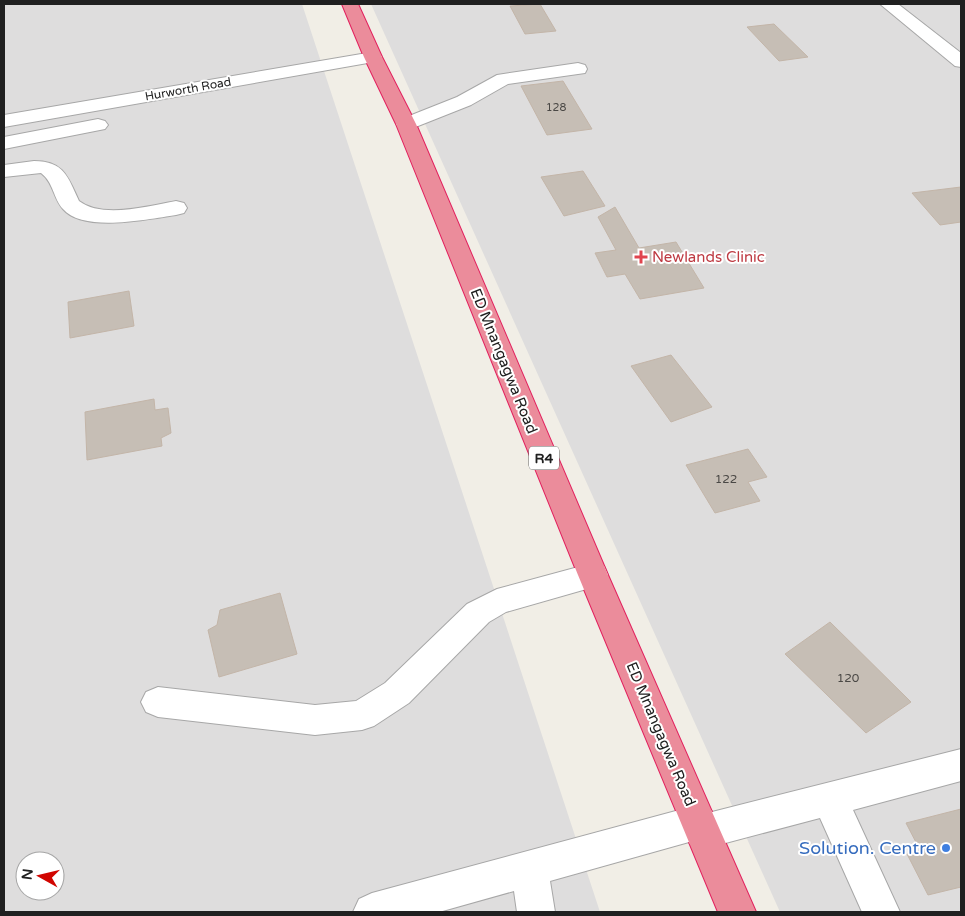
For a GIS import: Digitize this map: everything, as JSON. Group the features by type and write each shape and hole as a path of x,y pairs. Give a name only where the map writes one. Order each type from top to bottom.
{"highway":[{"name":"ED Mnangagwa Road","path":"350,4 373,57 406,124 593,575 737,912"}],"street":[{"path":"888,4 961,62"},
{"path":"944,47 961,39"},
{"name":"Hurworth Road","path":"4,121 373,57"},
{"path":"406,124 464,101 490,84 504,79 578,69"},
{"path":"4,143 98,125"},
{"path":"4,172 48,166 60,178 67,200 74,208 86,213 108,217 176,208"},
{"path":"158,702 315,720 362,715 397,693 478,613 497,602 593,575"},
{"path":"372,912 529,869 701,827 830,800 961,765"},
{"path":"830,800 881,912"},
{"path":"529,869 536,912"}],"shaded area":[{"path":"4,4 302,4 600,912 4,912"},
{"path":"371,4 961,4 961,912 780,912"}],"building":[{"path":"540,4 556,31 525,34 510,6"},
{"path":"774,24 808,57 779,61 747,27"},
{"path":"563,81 592,129 547,135 521,86"},
{"path":"583,171 605,206 564,216 541,177"},
{"path":"961,187 961,222 940,225 912,193"},
{"path":"615,207 639,248 676,242 704,288 640,299 625,274 607,277 595,253 616,250 598,217"},
{"path":"129,291 134,326 70,338 68,302"},
{"path":"671,355 712,407 671,422 631,366"},
{"path":"154,399 155,410 168,408 171,433 161,438 162,446 87,460 85,412"},
{"path":"748,449 767,477 748,482 760,501 715,513 686,465"},
{"path":"280,593 297,654 219,677 208,630 217,625 220,610"},
{"path":"830,622 911,702 866,733 785,654"},
{"path":"961,809 961,887 928,895 907,854 920,850 906,823"}],"place":[{"name":"Newlands Clinic","path":"641,257"},
{"name":"Solution. Centre","path":"946,848"}]}
